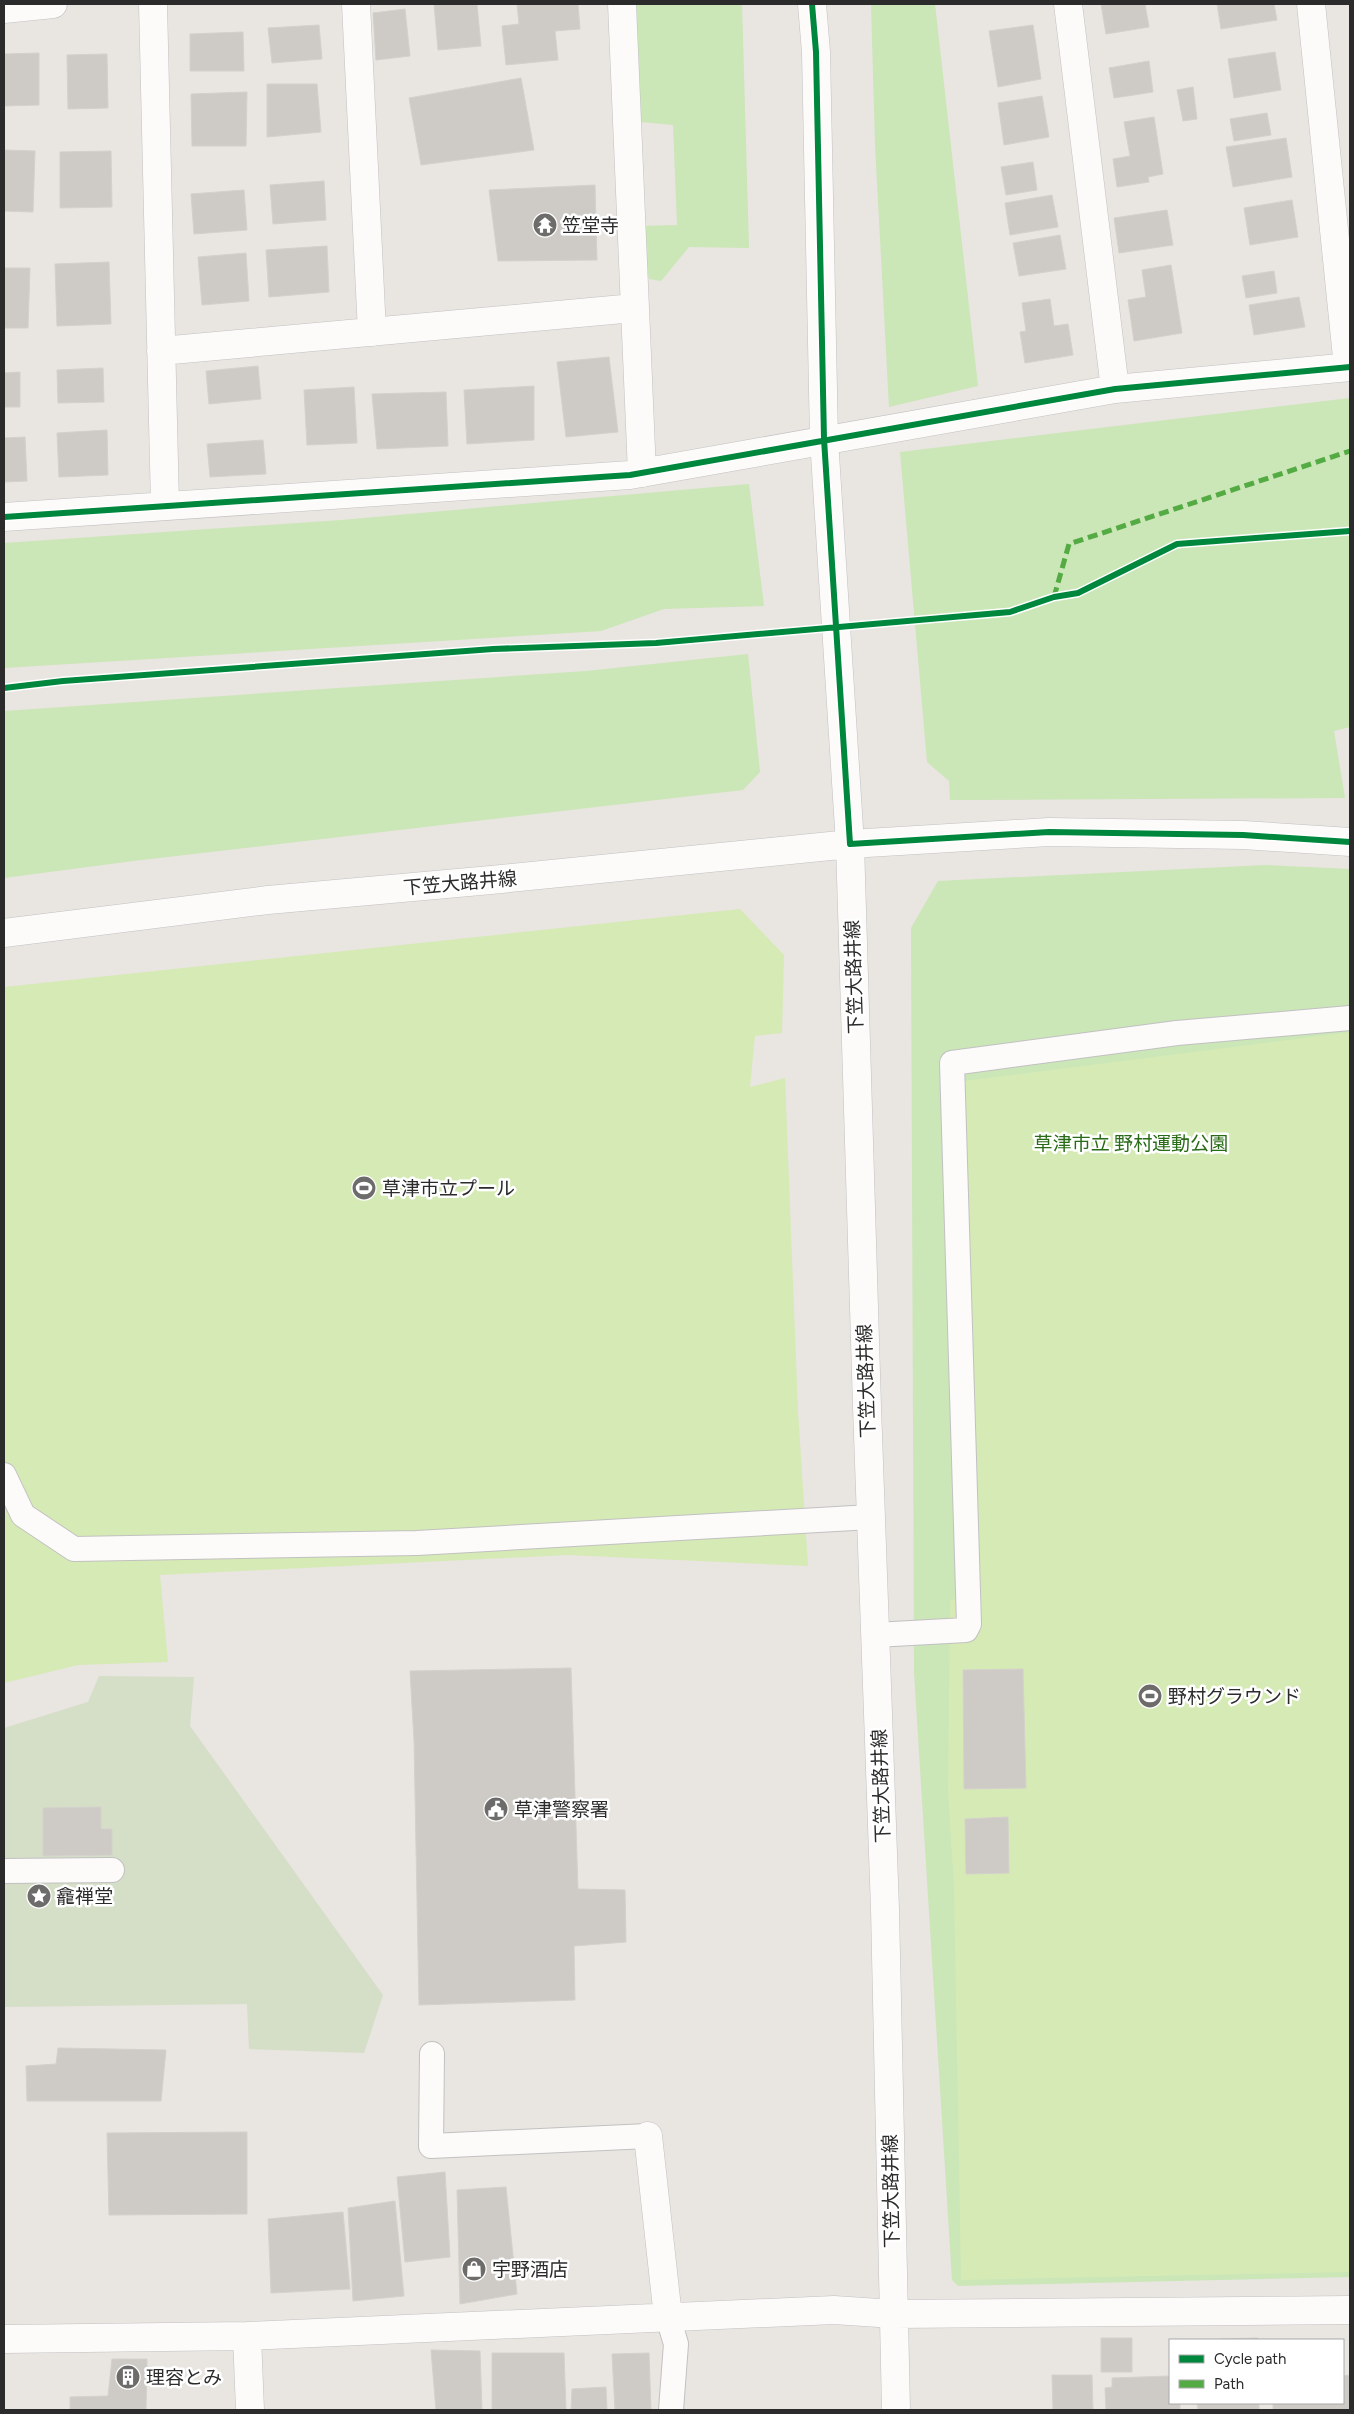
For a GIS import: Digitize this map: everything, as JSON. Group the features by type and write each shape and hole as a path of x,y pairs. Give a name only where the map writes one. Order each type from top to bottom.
{"street":[{"path":"4,9 53,4"},
{"path":"153,4 165,505"},
{"path":"356,4 372,332"},
{"path":"622,4 642,473"},
{"path":"812,4 816,52 824,439 850,844 1049,832 1243,835 1350,842"},
{"path":"1068,4 1115,389"},
{"path":"4,517 642,473 824,439 1115,389 1349,367 1310,4"},
{"path":"161,351 634,308"},
{"name":"下笠大路井線","path":"4,933 268,900 850,844 885,1909 896,2410"},
{"path":"648,2136 668,2317"},
{"path":"4,2339 247,2336 834,2310 894,2314 1350,2310"},
{"path":"247,2336 250,2410"}],"lane":[{"path":"875,1635 966,1630 969,1624 952,1063 1177,1033 1350,1018"},
{"path":"4,1475 23,1515 74,1549 417,1543 871,1517"},
{"path":"4,1872 112,1870"},
{"path":"432,2054 431,2146 648,2136"},
{"path":"668,2317 676,2344 671,2410"}],"green space":[{"path":"632,4 742,4 749,248 689,247 661,281 649,279 640,226 677,225 673,125 641,122"},
{"path":"871,4 935,4 978,386 889,407 875,145"},
{"path":"1350,398 1350,727 1334,731 1345,798 950,800 949,781 927,762 900,452"},
{"path":"749,484 764,606 664,609 601,631 4,668 4,543 341,520"},
{"path":"748,654 760,772 743,790 133,861 4,878 4,711 586,671"},
{"name":"野村グラウンド","path":"1266,865 1350,869 1350,2277 958,2286 952,2280 914,1672 911,928 938,881"},
{"name":"草津市立プール","path":"740,909 784,955 782,1033 755,1036 750,1087 785,1078 798,1411 808,1566 568,1555 160,1575 168,1662 78,1665 4,1683 4,987"},
{"name":"野村グラウンド","path":"1350,1032 1350,2272 961,2280 954,1889 948,1791 950,1600 978,1596 964,1081"},
{"path":"99,1676 194,1677 190,1726 383,1995 364,2053 249,2049 247,2004 4,2007 4,1728 88,1702"}],"building":[{"path":"434,4 477,4 481,46 438,50"},
{"path":"517,4 578,4 580,29 555,31 558,60 506,65 502,26 519,24"},
{"path":"1101,4 1145,4 1149,27 1106,34"},
{"path":"1217,4 1274,4 1277,20 1221,29"},
{"path":"405,9 410,56 376,60 373,13"},
{"path":"319,25 322,59 272,63 268,28"},
{"path":"1033,25 1041,79 998,87 989,31"},
{"path":"243,32 244,71 190,71 190,34"},
{"path":"1275,52 1281,90 1234,98 1228,59"},
{"path":"39,53 39,105 4,106 4,54"},
{"path":"107,54 108,108 68,109 67,55"},
{"path":"1149,61 1153,92 1114,98 1109,68"},
{"path":"521,78 534,150 421,165 409,98"},
{"path":"267,84 317,84 321,132 267,137"},
{"path":"1193,87 1197,119 1183,121 1177,90"},
{"path":"247,92 246,146 192,146 191,94"},
{"path":"1042,96 1049,137 1004,145 998,103"},
{"path":"1267,113 1271,135 1234,141 1230,119"},
{"path":"1154,117 1163,174 1148,177 1149,182 1117,187 1113,159 1130,156 1124,122"},
{"path":"1286,138 1292,177 1233,187 1226,147"},
{"path":"4,150 35,151 33,212 4,211"},
{"path":"111,151 112,207 60,208 60,152"},
{"path":"1033,162 1037,190 1006,195 1001,167"},
{"path":"324,181 326,220 273,224 270,185"},
{"name":"笠堂寺","path":"595,185 597,260 498,261 489,190"},
{"path":"244,190 247,230 194,234 191,194"},
{"path":"1052,195 1058,227 1010,235 1005,203"},
{"path":"1292,200 1298,237 1250,245 1244,208"},
{"path":"1167,210 1173,245 1119,253 1114,218"},
{"path":"1060,235 1066,269 1019,276 1013,243"},
{"path":"327,246 329,292 269,297 266,250"},
{"path":"246,253 249,301 202,305 198,257"},
{"path":"109,262 111,324 57,326 55,264"},
{"path":"1171,265 1182,333 1134,341 1128,300 1146,297 1142,270"},
{"path":"4,268 30,268 28,328 4,328"},
{"path":"1274,271 1277,293 1246,298 1242,276"},
{"path":"1299,297 1305,327 1254,335 1249,305"},
{"path":"1050,299 1054,326 1068,324 1073,355 1025,363 1020,332 1026,331 1022,303"},
{"path":"609,357 618,432 566,437 557,362"},
{"path":"258,366 261,399 209,404 206,371"},
{"path":"103,368 104,402 58,403 57,370"},
{"path":"20,372 20,407 4,407 4,373"},
{"path":"534,386 534,440 467,444 464,390"},
{"path":"354,387 357,443 307,445 304,390"},
{"path":"446,392 448,446 377,449 372,394"},
{"path":"107,430 108,475 59,477 57,433"},
{"path":"25,437 27,481 4,482 4,438"},
{"path":"263,440 266,474 210,477 207,444"},
{"name":"草津警察署","path":"571,1668 578,1889 625,1890 626,1942 574,1946 575,2000 419,2005 414,1740 410,1671"},
{"path":"1023,1669 1026,1788 964,1789 963,1670"},
{"path":"101,1807 101,1829 112,1829 112,1855 43,1856 43,1808"},
{"path":"1008,1817 1009,1873 966,1874 965,1819"},
{"path":"58,2048 166,2050 161,2101 27,2101 26,2066 56,2064"},
{"path":"247,2132 247,2214 109,2215 107,2133"},
{"path":"445,2172 450,2257 405,2262 397,2177"},
{"path":"506,2187 517,2294 460,2304 457,2190"},
{"path":"395,2201 404,2296 353,2301 348,2208"},
{"path":"343,2212 350,2289 271,2293 268,2219"},
{"path":"1101,2338 1132,2338 1132,2372 1101,2372"},
{"path":"1258,2338 1258,2339 1221,2339"},
{"path":"431,2350 480,2351 482,2410 436,2410"},
{"path":"492,2353 564,2353 566,2410 492,2410"},
{"path":"649,2353 651,2410 615,2410 612,2354"},
{"name":"理容とみ","path":"112,2359 147,2359 146,2410 70,2410 70,2397 108,2396"},
{"path":"1052,2375 1092,2375 1093,2410 1053,2410"},
{"path":"1350,2375 1350,2410 1273,2410 1273,2404 1344,2404 1344,2376"},
{"path":"1169,2376 1169,2404 1180,2404 1180,2410 1106,2410 1105,2388 1112,2387 1112,2378"},
{"path":"606,2387 607,2410 571,2410 572,2389"},
{"path":"1197,2404 1259,2404 1259,2410 1198,2410"}],"marked path":[{"path":"1054,597 1069,544 1350,451"}],"cycle path":[{"path":"812,4 816,52 824,439 850,844 1049,832 1243,835 1350,842"},
{"path":"4,517 630,475 1115,389 1350,367"},
{"path":"4,688 63,681 493,649 656,643 1010,612 1054,597 1078,593 1177,544 1350,531"}],"place":[{"name":"笠堂寺","path":"545,225"},
{"name":"草津市立プール","path":"364,1188"},
{"name":"野村グラウンド","path":"1150,1696"},
{"name":"草津警察署","path":"496,1809"},
{"name":"龕禅堂","path":"39,1896"},
{"name":"宇野酒店","path":"474,2269"},
{"name":"理容とみ","path":"128,2377"}],"park label":[{"name":"草津市立 野村運動公園","path":"1131,1143"}]}
